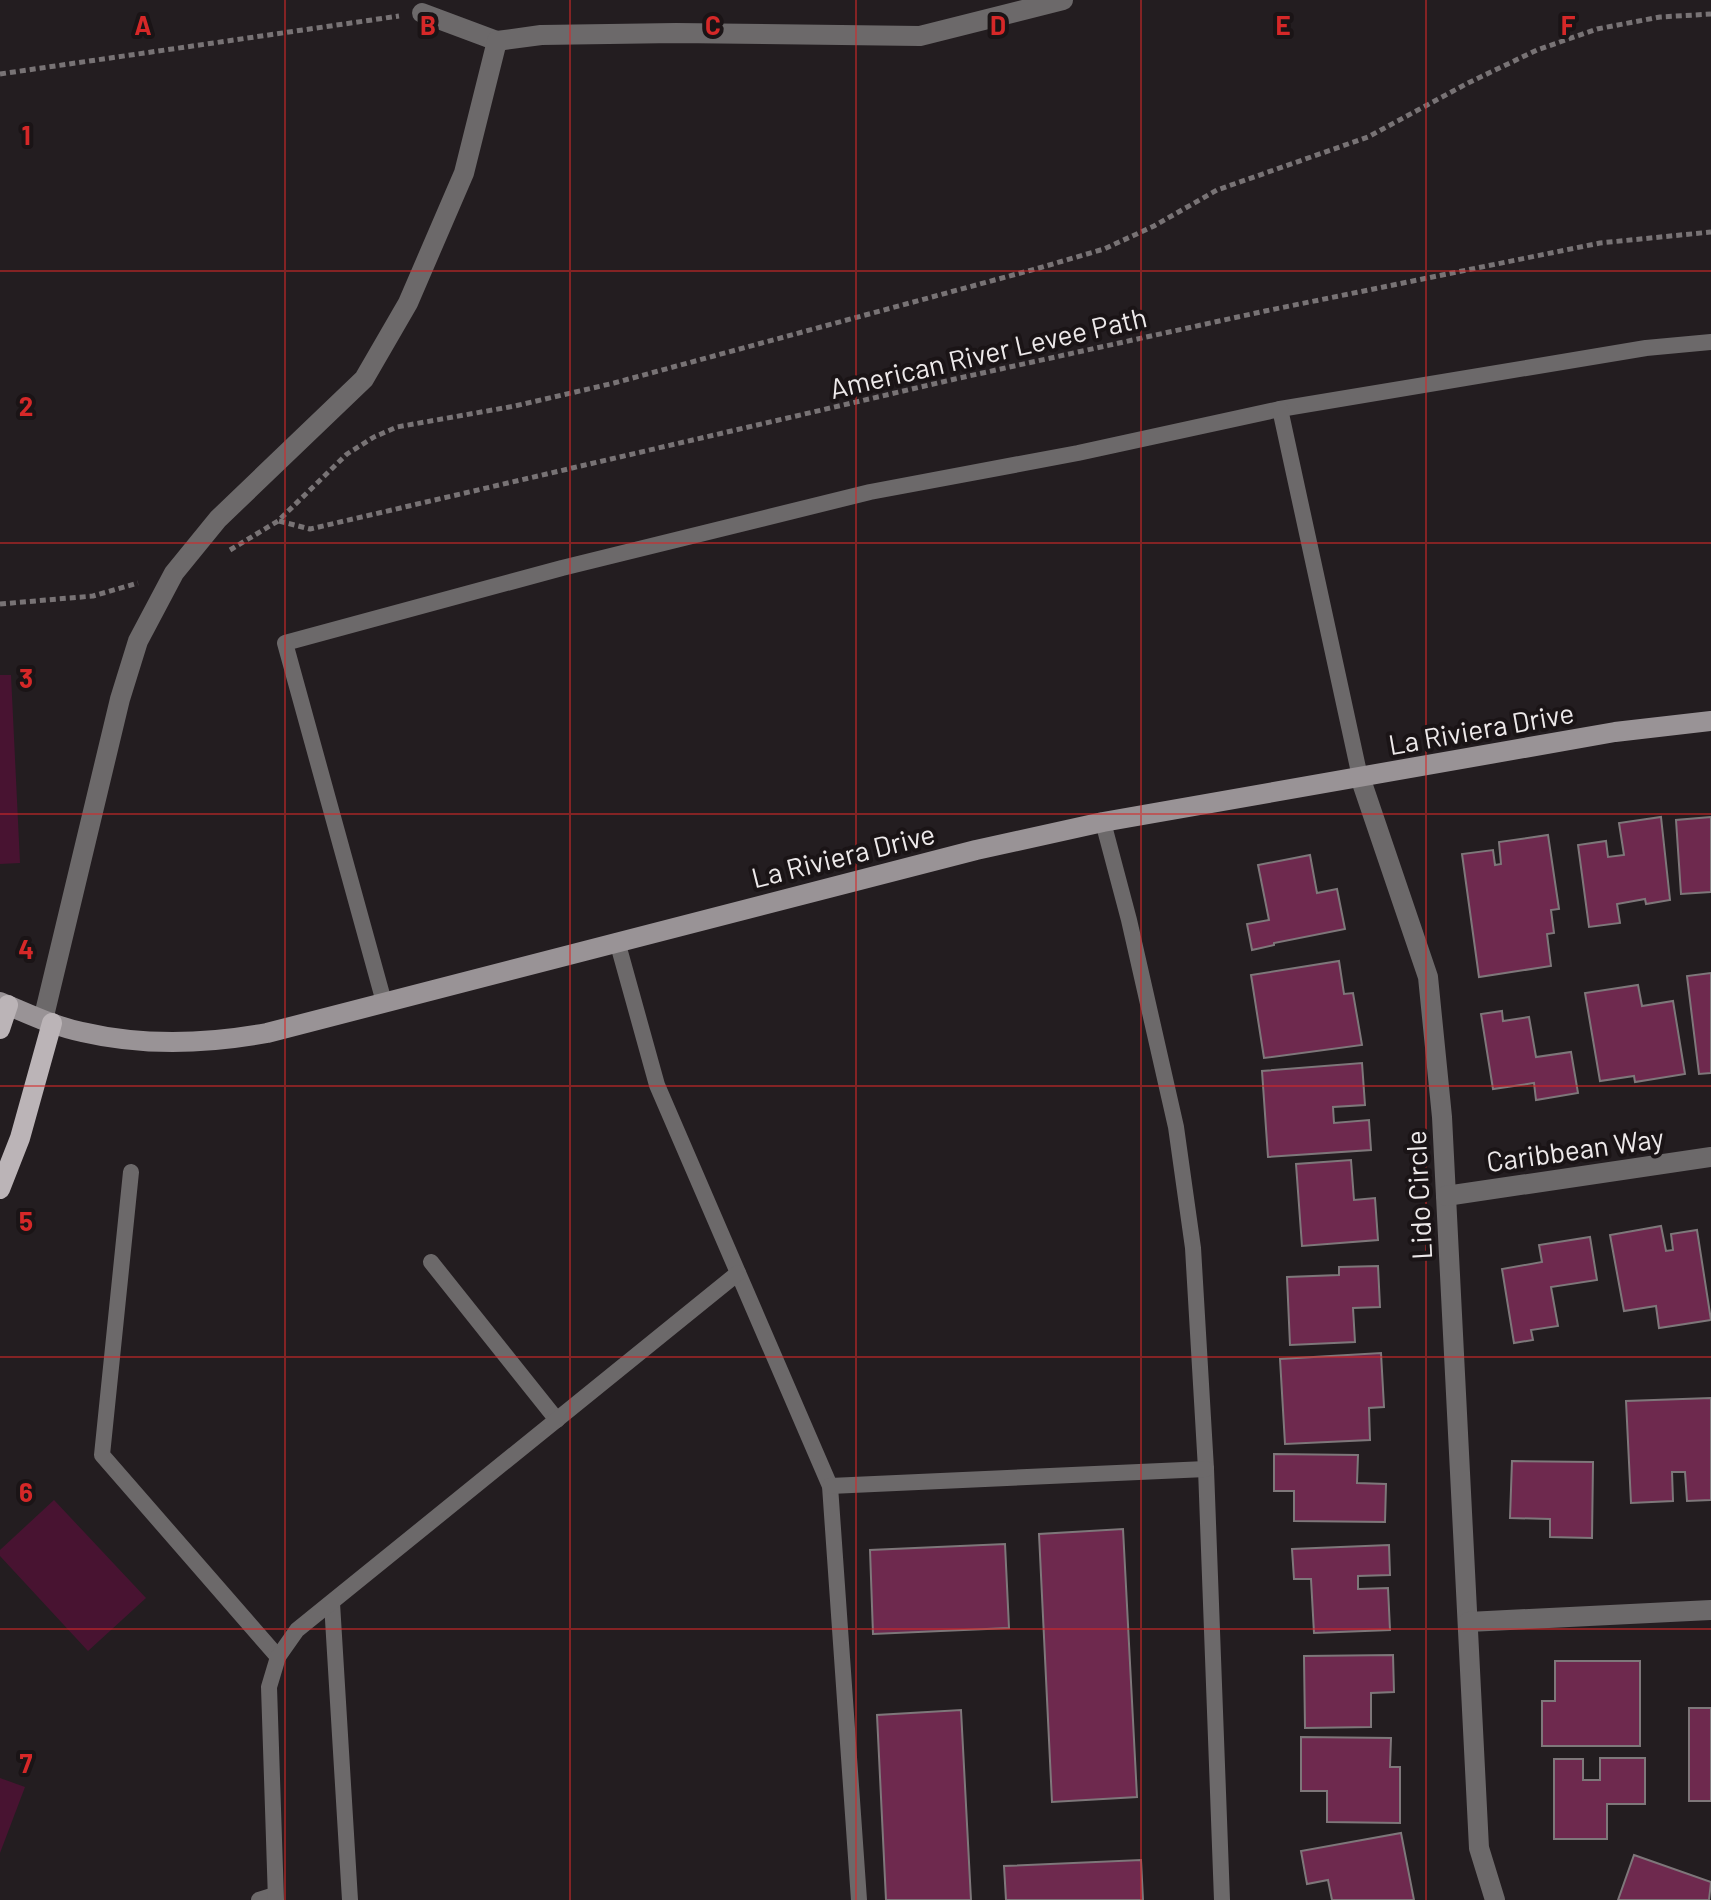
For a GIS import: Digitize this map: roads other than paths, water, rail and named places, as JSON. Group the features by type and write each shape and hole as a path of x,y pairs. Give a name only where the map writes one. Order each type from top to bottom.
{"main road":[{"path":"0,1029 4,1003"},
{"path":"0,1189 20,1138 47,1022"}],"street":[{"path":"422,13 497,41 541,35 676,33 920,36 1063,0"},
{"path":"47,1022 120,699 138,641 174,573 218,519 364,379 408,303 464,173 497,41"},
{"name":"La Riviera Drive","path":"4,1003 47,1022 82,1032 144,1041 208,1041 267,1033 976,850 1103,822 1615,732 1711,721"},
{"name":"Lido Circle","path":"1360,777 1428,977 1442,1117 1479,1848 1495,1900"},
{"name":"Caribbean Way","path":"1446,1196 1711,1157"},
{"path":"1468,1622 1711,1610"}],"lane":[{"path":"384,1002 285,643 562,568 870,492 1078,453 1280,409 1646,348 1711,342"},
{"path":"1280,409 1360,777"},
{"path":"1103,822 1129,920 1176,1127 1193,1248 1206,1469 1222,1900"},
{"path":"617,941 657,1085 830,1486 859,1900"},
{"path":"131,1172 102,1455 278,1657"},
{"path":"431,1262 557,1420"},
{"path":"270,1898 269,1687 278,1657 297,1630 738,1273"},
{"path":"830,1486 1206,1469"},
{"path":"332,1603 350,1900"}]}
